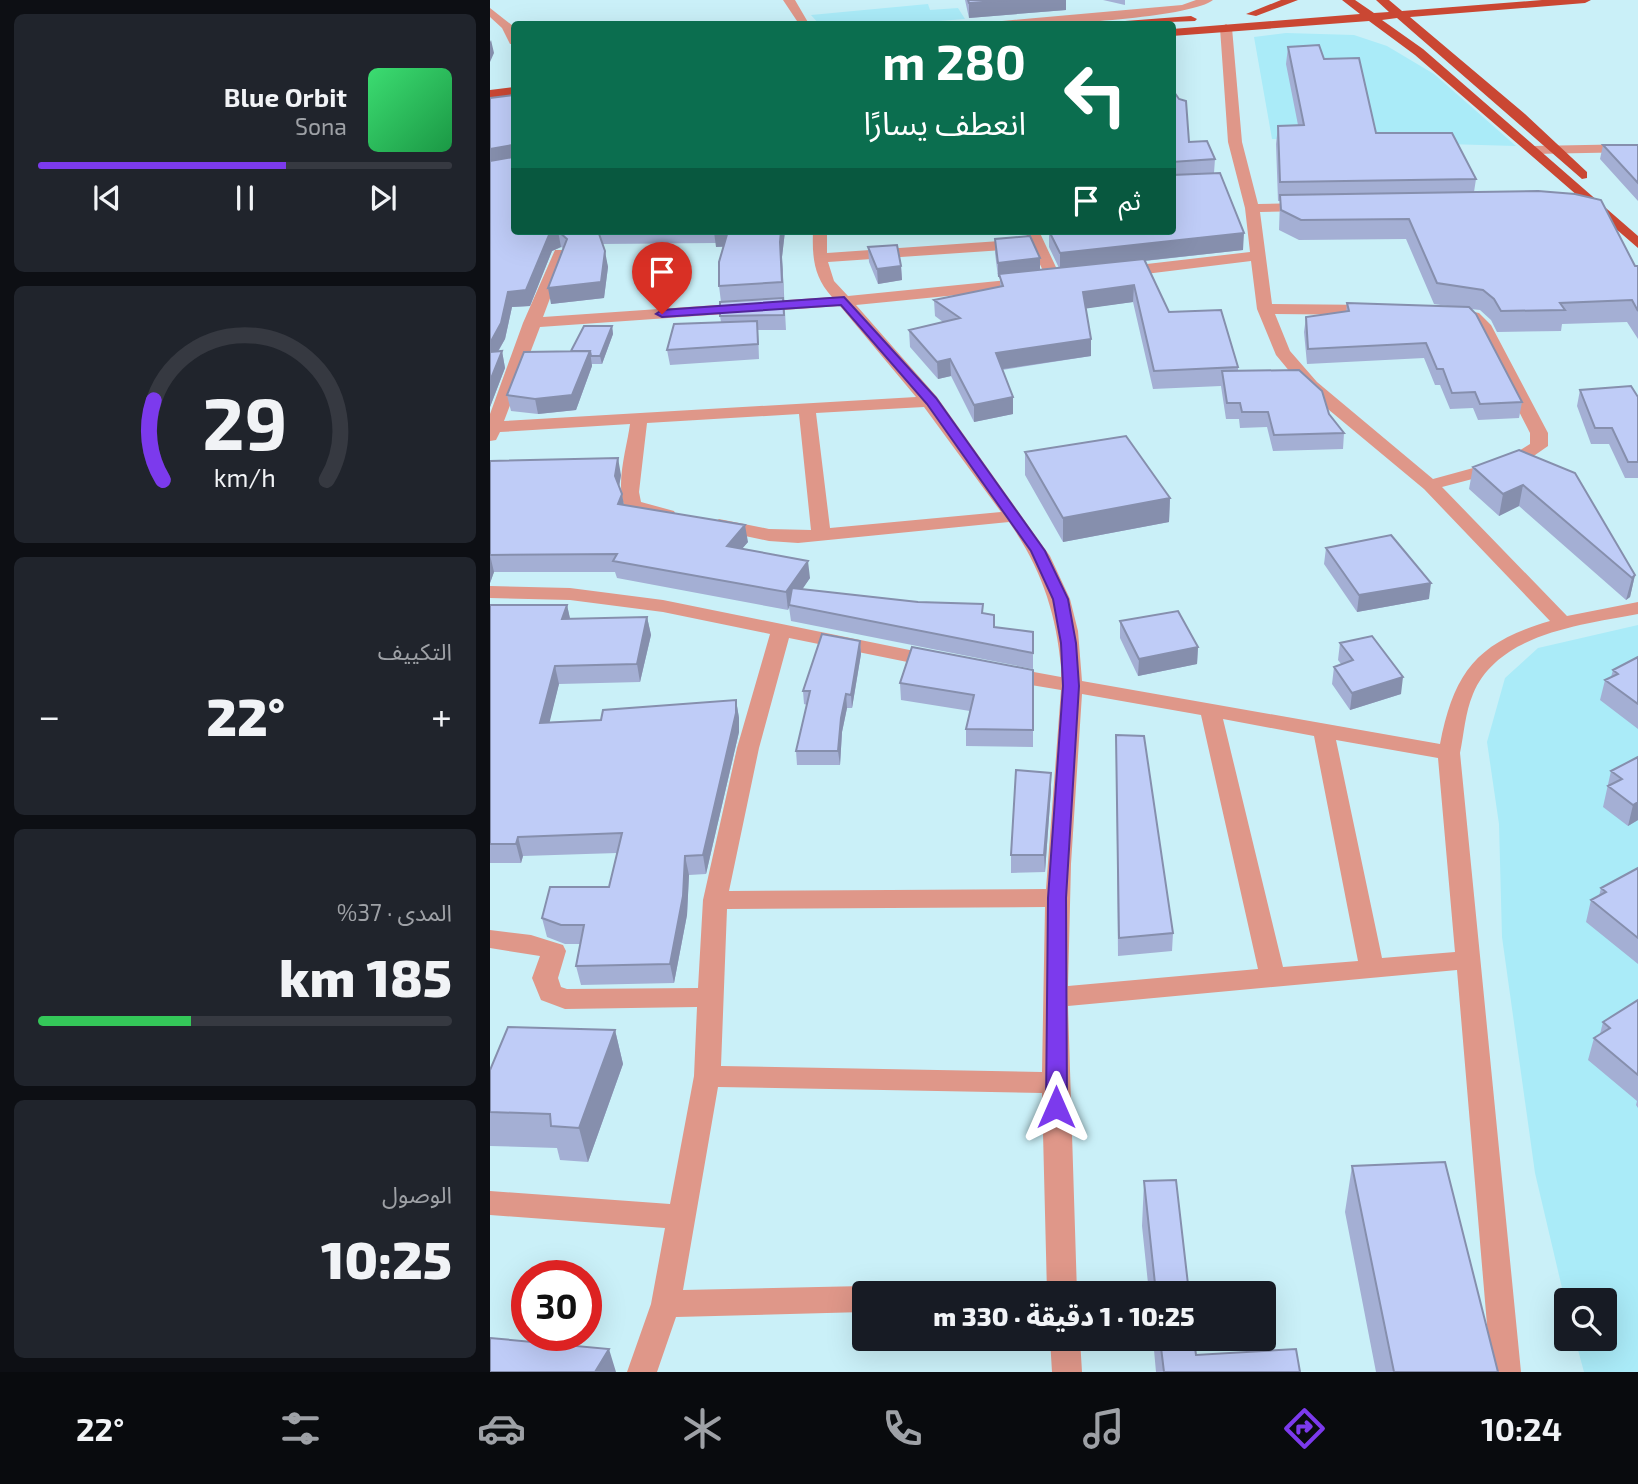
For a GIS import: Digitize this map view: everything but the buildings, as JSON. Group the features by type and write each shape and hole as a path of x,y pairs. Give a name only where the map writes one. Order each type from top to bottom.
{"main road":[{"path":"1252,14 1292,0"},
{"path":"1163,21 1352,3 1438,0"},
{"path":"1176,33 1585,0"},
{"path":"1384,2 1555,150 1638,244"},
{"path":"1352,3 1419,52 1532,150 1638,226"},
{"path":"1435,44 1441,25 1504,6"},
{"path":"1264,24 1359,28 1378,33 1419,52"},
{"path":"490,94 511,91"},
{"path":"490,103 511,100"}],"street":[{"path":"789,0 802,21"},
{"path":"1036,21 1183,8 1208,0"},
{"path":"490,11 507,26 511,35"},
{"path":"490,29 507,26"},
{"path":"1226,28 1238,181 1252,208 1265,309 1282,352 1311,386 1430,485 1563,623"},
{"path":"1532,150 1638,148"},
{"path":"1566,203 1595,193"},
{"path":"1252,208 1321,207"},
{"path":"820,235 819,258 827,282 931,401 1038,551 1060,599 1069,643 1071,686 1057,898 1056,1083 1062,1281"},
{"path":"531,323 844,301 1061,279 1034,237 819,258"},
{"path":"490,436 560,253"},
{"path":"1108,274 1258,256"},
{"path":"1265,309 1398,310"},
{"path":"1430,485 1528,456 1539,446 1539,433 1483,325 1473,316 1434,311"},
{"path":"491,428 931,401"},
{"path":"807,410 821,535"},
{"path":"639,420 630,492 633,505 680,518"},
{"path":"703,522 769,535 821,535 1013,516"},
{"path":"490,592 570,594 663,606 781,632 957,665"},
{"path":"1506,1372 1449,753 1463,691 1487,658 1524,634 1638,608"},
{"path":"642,1372 666,1304 707,1076 715,900 748,748 781,632"},
{"path":"982,670 1449,753"},
{"path":"1210,709 1273,978"},
{"path":"1323,729 1371,969"},
{"path":"715,900 1057,898"},
{"path":"490,939 531,944 554,951 545,978 550,993 565,999 711,997"},
{"path":"1058,997 1468,960"},
{"path":"707,1076 1056,1083"},
{"path":"490,1203 682,1217"},
{"path":"666,1304 852,1299"},
{"path":"1066,1351 1067,1372"}],"shaded area":[{"path":"928,4 930,10 958,8 965,19 816,21 811,15"},
{"path":"1286,33 1354,35 1387,46 1434,74 1516,146 1272,139 1254,37"},
{"path":"1638,625 1638,1372 1584,1372 1578,1351 1617,1351 1617,1288 1562,1288 1535,1173 1502,937 1499,824 1487,742 1505,678 1538,648"}],"route":[{"path":"662,314 844,301 931,401 1038,551 1060,599 1069,643 1071,686 1057,898 1056,1107"}]}
